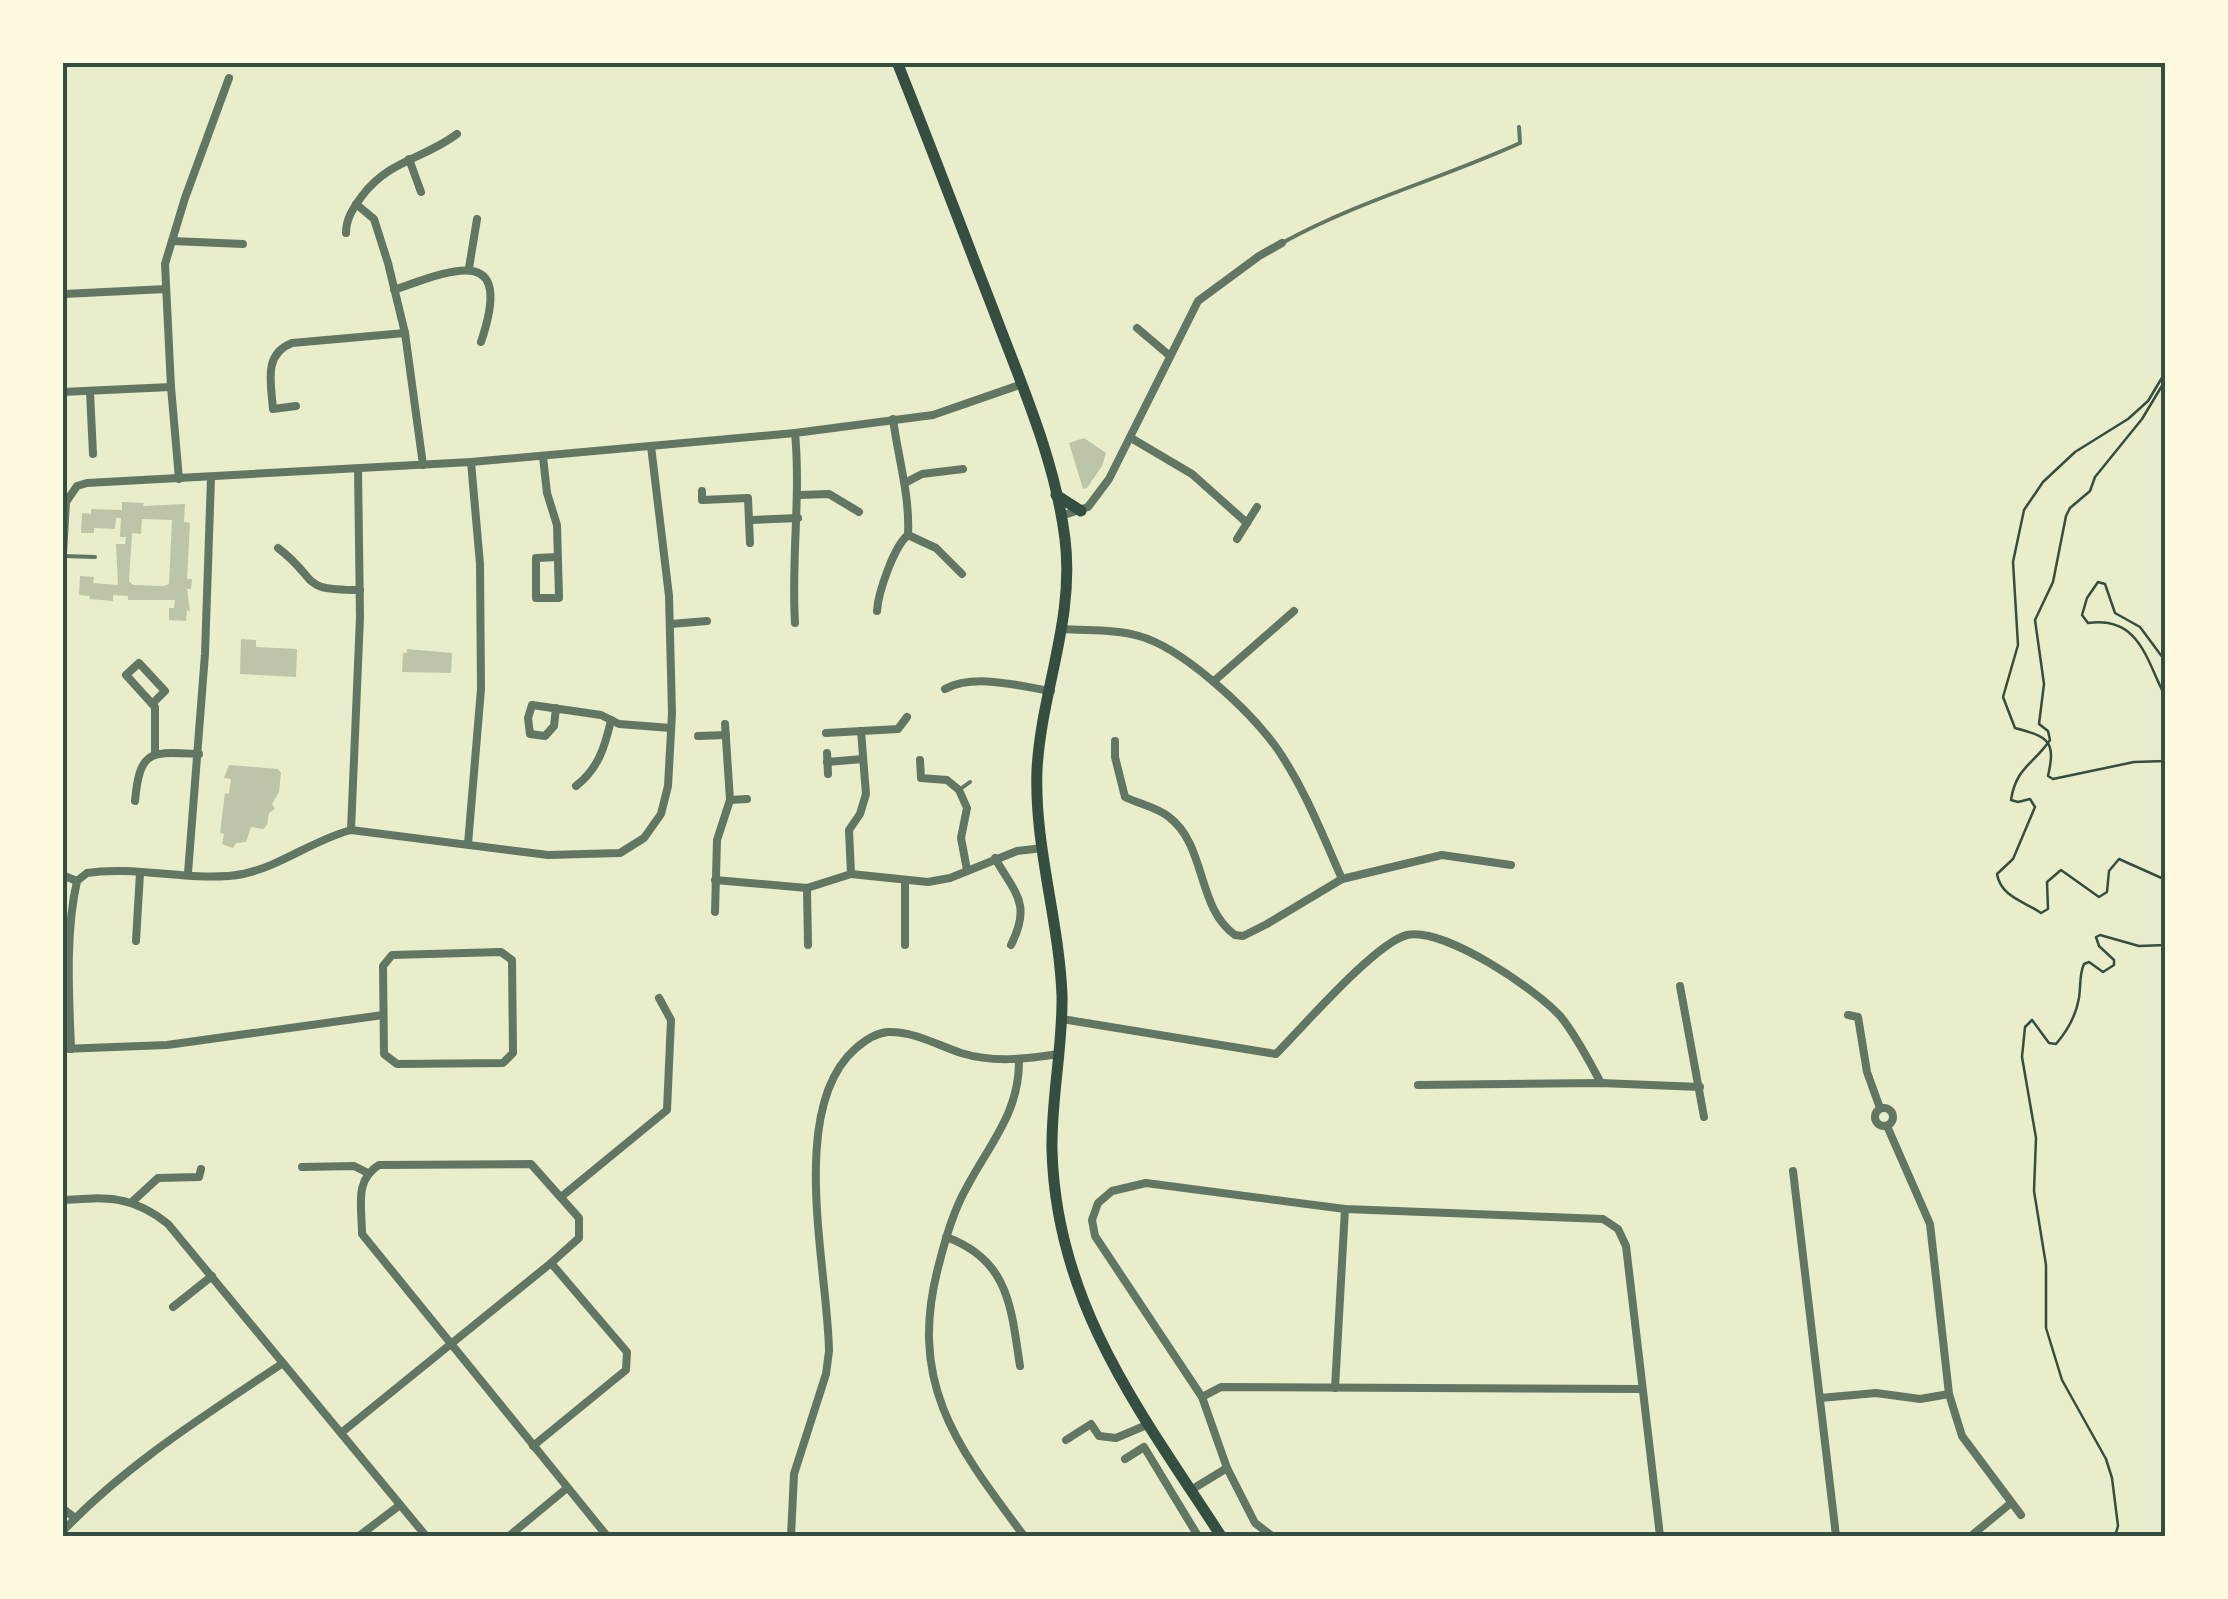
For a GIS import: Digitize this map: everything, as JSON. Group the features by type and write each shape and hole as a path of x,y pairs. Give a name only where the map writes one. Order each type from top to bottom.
{"main road":[{"path":"897,62 1039,428 1062,516 1066,587 1062,630 1037,768 1058,958 1061,1019 1052,1149 1068,1260 1090,1322 1221,1536"},
{"path":"1056,495 1080,511"}],"street":[{"path":"179,478 170,387 165,264 230,78"},
{"path":"346,233 346,223 356,204 387,169 457,134"},
{"path":"409,159 421,192"},
{"path":"356,204 374,219 394,290 405,333 423,465"},
{"path":"468,268 476,218"},
{"path":"172,241 243,244"},
{"path":"1062,516 1080,511 1095,500 1131,438 1198,300 1282,243"},
{"path":"394,290 444,272 468,268 478,271 489,288 491,312 481,342"},
{"path":"64,294 166,289"},
{"path":"1138,328 1170,356"},
{"path":"296,406 274,409 272,360 282,347 405,333"},
{"path":"62,571 69,494 76,486 544,457 795,432 933,416 1022,384"},
{"path":"62,392 170,387"},
{"path":"90,392 93,454"},
{"path":"893,419 905,483 908,535"},
{"path":"795,432 799,495 797,554 792,567 795,623"},
{"path":"1131,438 1192,474 1247,524"},
{"path":"384,1016 167,1044 67,1049 67,934 78,880 102,870 240,875 267,867 325,837 351,830 548,855 620,854 644,838 661,814 668,786 671,728 671,624 665,542 651,446"},
{"path":"544,457 547,493 558,525 559,598 536,598 536,558 558,557"},
{"path":"468,844 481,689 480,564 471,462"},
{"path":"351,830 360,590 358,468"},
{"path":"905,483 922,474 963,468"},
{"path":"188,873 199,754 212,478"},
{"path":"702,492 702,500 748,498 750,543"},
{"path":"799,495 830,494 859,512"},
{"path":"1237,539 1258,507"},
{"path":"749,520 798,518"},
{"path":"908,535 936,548 962,574"},
{"path":"877,610 878,591 887,579 900,541 908,535"},
{"path":"278,548 297,563 309,584 322,590 360,590"},
{"path":"1214,681 1294,611"},
{"path":"671,624 707,621"},
{"path":"1062,630 1136,634 1157,642 1214,681 1275,746 1308,804 1342,879"},
{"path":"152,704 165,691 140,663 126,675 152,704 155,707 155,752"},
{"path":"945,689 956,683 1051,691"},
{"path":"556,708 554,726 545,736 530,734 528,718 532,706 556,708 601,715 619,724 671,728"},
{"path":"826,733 898,729 907,717"},
{"path":"576,786 589,776 602,756 611,720"},
{"path":"716,912 716,840 730,800 726,724"},
{"path":"852,874 849,830 860,814 866,794 861,731"},
{"path":"698,736 726,735"},
{"path":"1115,741 1125,797 1161,812 1180,828 1194,849 1210,904 1228,931 1243,936 1342,879 1442,855 1511,865"},
{"path":"135,800 138,772 144,760 155,752 199,754"},
{"path":"828,774 827,758 864,759"},
{"path":"920,760 920,778 947,780 959,790 967,808 960,838 967,870"},
{"path":"730,800 746,800"},
{"path":"716,880 807,888 852,874 928,882 950,878 994,858 1044,848"},
{"path":"994,858 1022,904 1022,917 1011,945"},
{"path":"136,942 140,873"},
{"path":"62,875 78,880"},
{"path":"894,936 905,940 905,880"},
{"path":"797,937 808,941 807,888"},
{"path":"1061,1019 1276,1054 1361,969 1390,944 1409,934 1435,939 1488,961 1538,995 1576,1038 1601,1083"},
{"path":"500,952 512,960 514,1053 503,1063 398,1064 384,1054 384,1016 383,966 392,955 500,952"},
{"path":"1680,986 1704,1117"},
{"path":"561,1197 666,1110 670,1020 659,998"},
{"path":"1848,1014 1858,1017 1866,1072 1880,1108 1875,1120 1886,1126 1930,1224 1949,1394 1962,1436 2021,1515"},
{"path":"791,1536 794,1474 826,1374 829,1351 815,1161 820,1122 833,1078 852,1051 872,1037 889,1032 909,1034 989,1059 1059,1054"},
{"path":"1018,1059 1017,1091 1007,1122 970,1181 946,1237 928,1315 928,1356 935,1390 966,1453 1024,1536"},
{"path":"1418,1085 1601,1083 1700,1087"},
{"path":"341,1434 449,1344 551,1263 579,1238 579,1218 530,1164 379,1165 366,1172 361,1184 362,1234 449,1344 607,1536"},
{"path":"302,1168 354,1166 366,1172"},
{"path":"133,1201 158,1178 199,1177 201,1168"},
{"path":"1793,1172 1836,1536"},
{"path":"1274,1536 1255,1523 1227,1468 1202,1397 1096,1236 1092,1220 1098,1204 1112,1192 1146,1182 1345,1209 1604,1219 1618,1230 1626,1246 1660,1536"},
{"path":"62,1200 133,1201 168,1224 426,1536"},
{"path":"1336,1388 1345,1209"},
{"path":"946,1237 981,1256 1006,1292 1020,1366"},
{"path":"533,1446 626,1370 626,1352 551,1263"},
{"path":"173,1307 212,1276"},
{"path":"62,1532 182,1432 283,1363"},
{"path":"1202,1397 1220,1387 1642,1390"},
{"path":"1820,1398 1876,1393 1920,1399 1949,1394"},
{"path":"1066,1440 1091,1424 1098,1436 1116,1438 1149,1424"},
{"path":"1125,1459 1144,1447 1198,1536"},
{"path":"1192,1490 1227,1468"},
{"path":"509,1536 566,1488"},
{"path":"1971,1536 2011,1504"},
{"path":"359,1536 400,1505"},
{"path":"62,1508 76,1518"}],"lane":[{"path":"1282,243 1348,209 1520,143 1519,127"},
{"path":"64,556 94,557"},
{"path":"959,790 970,782"}],"path":[{"path":"2166,371 2148,401 2128,419 2075,452 2031,496 2019,524 2013,574 2018,645 2002,697 2015,728 2039,733 2048,742 2053,756 2048,773 2053,779 2134,762 2166,760"},
{"path":"2166,379 2142,419 2095,476 2090,491 2066,516 2053,582 2035,620 2044,684 2039,724 2050,735 2041,753 2023,766 2010,796 2013,802 2033,800 2035,807 2016,855 1997,874 2000,886 2041,913 2048,909 2046,882 2061,870 2100,897 2106,892 2109,871 2119,859 2166,880"},
{"path":"2166,662 2140,627 2114,613 2105,584 2098,582 2082,615 2088,623 2112,621 2141,644 2166,698"},
{"path":"2115,1536 2118,1526 2106,1459 2062,1380 2049,1346 2046,1265 2034,1191 2036,1138 2024,1070 2023,1036 2032,1020 2048,1043 2056,1044 2061,1039 2078,1004 2084,964 2089,962 2103,972 2114,965 2096,937 2140,946 2166,944"}],"building":[{"path":"1084,438 1106,453 1102,466 1083,489 1069,443"},
{"path":"122,502 144,503 143,506 185,504 184,522 190,523 187,579 192,579 191,589 187,589 190,611 187,610 186,621 169,620 169,608 174,608 175,600 128,600 128,596 113,595 113,601 79,595 80,576 94,577 93,583 118,585 116,544 125,544 126,537 120,537 121,518 116,518 115,529 94,528 94,533 81,533 82,513 91,514 91,509 122,510","holes":["142,519 172,520 169,584 133,585 129,581 132,533 141,534"]},
{"path":"241,639 256,640 256,647 297,649 296,677 240,674"},
{"path":"407,649 452,653 451,673 402,672 403,653"},
{"path":"229,765 278,769 281,773 279,792 272,804 275,809 269,813 267,825 263,829 251,827 246,842 236,843 233,848 222,844 224,834 220,833 225,793 229,794 231,779 224,778"}]}
